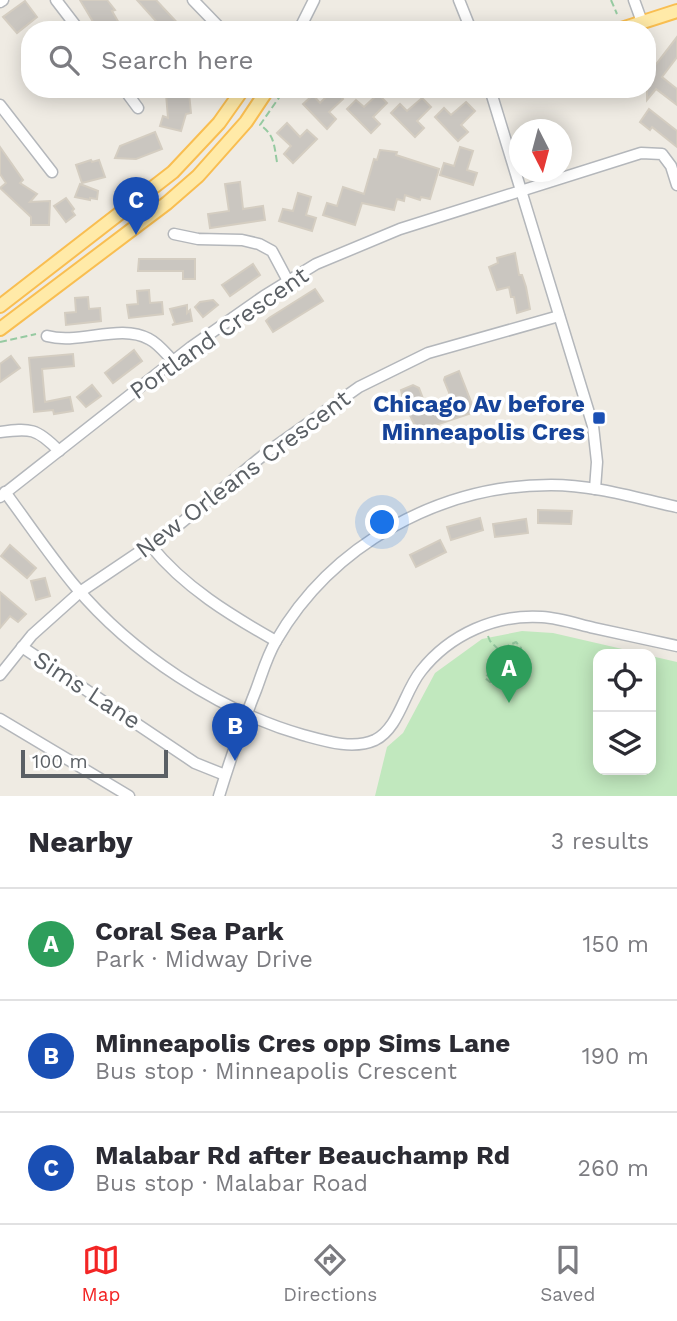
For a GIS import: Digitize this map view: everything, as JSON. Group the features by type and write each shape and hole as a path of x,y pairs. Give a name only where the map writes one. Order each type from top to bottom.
{"main road":[{"path":"645,21 677,11"},
{"path":"0,306 173,172 219,123 237,98"},
{"path":"0,329 167,203 198,176 246,122 262,98"}],"street":[{"path":"56,0 72,21"},
{"path":"193,0 213,21"},
{"path":"304,21 314,0"},
{"path":"459,0 467,21"},
{"path":"634,0 642,21"},
{"path":"131,98 138,108"},
{"path":"493,98 593,426 597,462 595,489"},
{"path":"0,105 52,173"},
{"name":"Portland Crescent","path":"3,494 173,361 264,296 316,264 383,235 641,153 662,155 671,166 677,185"},
{"path":"174,234 198,239 242,240 260,244 272,251 288,281"},
{"name":"New Orleans Crescent","path":"0,675 22,647 80,592 151,546 267,453 359,387 428,353 559,316"},
{"path":"47,336 61,340 132,333 149,339 173,361"},
{"path":"0,432 30,429 46,437 59,451"},
{"path":"219,796 247,713 276,640 307,597 339,565 380,533 467,496 512,487 552,485 595,489 677,507"},
{"path":"3,494 80,592 116,628 180,678 228,705 264,722 310,737 350,745 368,743 378,738 390,729 411,686 429,662 461,635 484,625 517,617 544,617 677,646"},
{"path":"151,546 196,590 276,640"},
{"name":"Sims Lane","path":"22,647 195,763 225,775"},
{"path":"0,719 129,796"}],"path":[{"path":"611,0 617,14"},
{"path":"277,162 273,138 269,131 260,125 279,98"},
{"path":"0,342 35,333 47,336"},
{"path":"484,625 489,641 499,650 499,662 485,678 490,682 497,681 502,686 510,685 516,678 514,662 521,648 516,642 499,650"}],"green space":[{"path":"522,631 553,633 622,649 593,649 593,775 656,775 656,657 677,662 677,796 375,796 387,747 403,733 435,673 482,639"}],"building":[{"path":"80,0 107,0 115,10 112,11 118,21 93,21"},
{"path":"137,0 156,0 176,21 156,21"},
{"path":"25,1 37,17 32,21 21,21 21,30 17,33 3,17"},
{"path":"677,37 677,57 662,77 677,89 677,105 656,89 656,64"},
{"path":"166,98 190,98 191,113 186,114 181,131 160,126 163,116 168,118"},
{"path":"310,98 316,98 320,103 325,98 343,99 329,112 336,119 327,129 303,104"},
{"path":"374,98 382,98 387,103 373,117 380,124 371,133 347,109 356,100 364,107"},
{"path":"422,98 431,107 417,121 424,128 415,137 391,113 400,104 407,111"},
{"path":"466,102 475,111 461,125 468,132 458,141 435,117 444,108 451,115"},
{"path":"649,109 677,131 677,147 652,127 650,130 640,122"},
{"path":"287,123 300,137 307,130 317,139 293,163 284,154 291,146 277,133"},
{"path":"155,132 162,149 136,159 115,158 120,146"},
{"path":"0,147 23,180 20,183 37,194 30,202 50,201 49,225 31,225 31,217 0,188 6,183 0,174"},
{"path":"460,147 473,151 467,170 477,173 473,185 440,175 444,163 454,166"},
{"path":"380,150 397,152 396,155 439,169 430,199 421,197 420,200 405,195 404,201 397,199 394,210 362,203 355,225 323,215 327,203 337,206 343,187 364,194 374,159 377,160"},
{"path":"99,160 105,177 82,183 76,165"},
{"path":"240,182 243,209 263,206 265,220 210,228 208,214 229,211 225,184"},
{"path":"80,184 98,191 97,199 75,197"},
{"path":"298,193 311,197 306,215 316,218 312,231 279,221 283,209 293,211"},
{"path":"66,198 75,215 66,222 54,206"},
{"path":"515,253 530,309 517,313 509,287 497,290 489,267 498,263 497,258"},
{"path":"139,259 195,259 195,279 183,279 183,271 138,271"},
{"path":"253,264 260,275 230,296 222,285"},
{"path":"315,289 323,301 273,332 266,321"},
{"path":"149,290 150,303 162,302 163,314 129,318 127,305 138,304 137,291"},
{"path":"88,297 89,309 100,308 101,321 66,325 65,313 76,312 75,298"},
{"path":"213,300 218,305 203,317 195,307 200,302"},
{"path":"187,305 187,313 190,310 192,321 172,325 175,323 170,309"},
{"path":"134,350 142,361 113,383 105,373"},
{"path":"73,354 74,366 42,369 45,402 70,397 73,411 54,414 53,410 34,412 29,358"},
{"path":"11,356 20,368 0,382 0,364"},
{"path":"459,371 475,412 418,431 404,404 401,390 413,385 419,388 427,409 437,406 452,400 444,380"},
{"path":"92,385 101,396 86,407 77,397"},
{"path":"538,510 572,511 571,524 538,523"},
{"path":"480,518 483,530 451,540 447,527"},
{"path":"526,519 528,533 495,537 493,524"},
{"path":"440,540 446,552 416,567 410,555"},
{"path":"10,545 36,568 27,578 1,556"},
{"path":"45,578 50,596 36,600 31,581"},
{"path":"0,592 26,614 18,622 10,616 0,628"}],"place":[{"name":"Malabar Rd after Beauchamp Rd","path":"136,235"},
{"name":"Chicago Av before Minneapolis Cres","path":"599,418"},
{"name":"Coral Sea Park","path":"509,703"},
{"name":"Minneapolis Cres opp Sims Lane","path":"235,761"}]}
